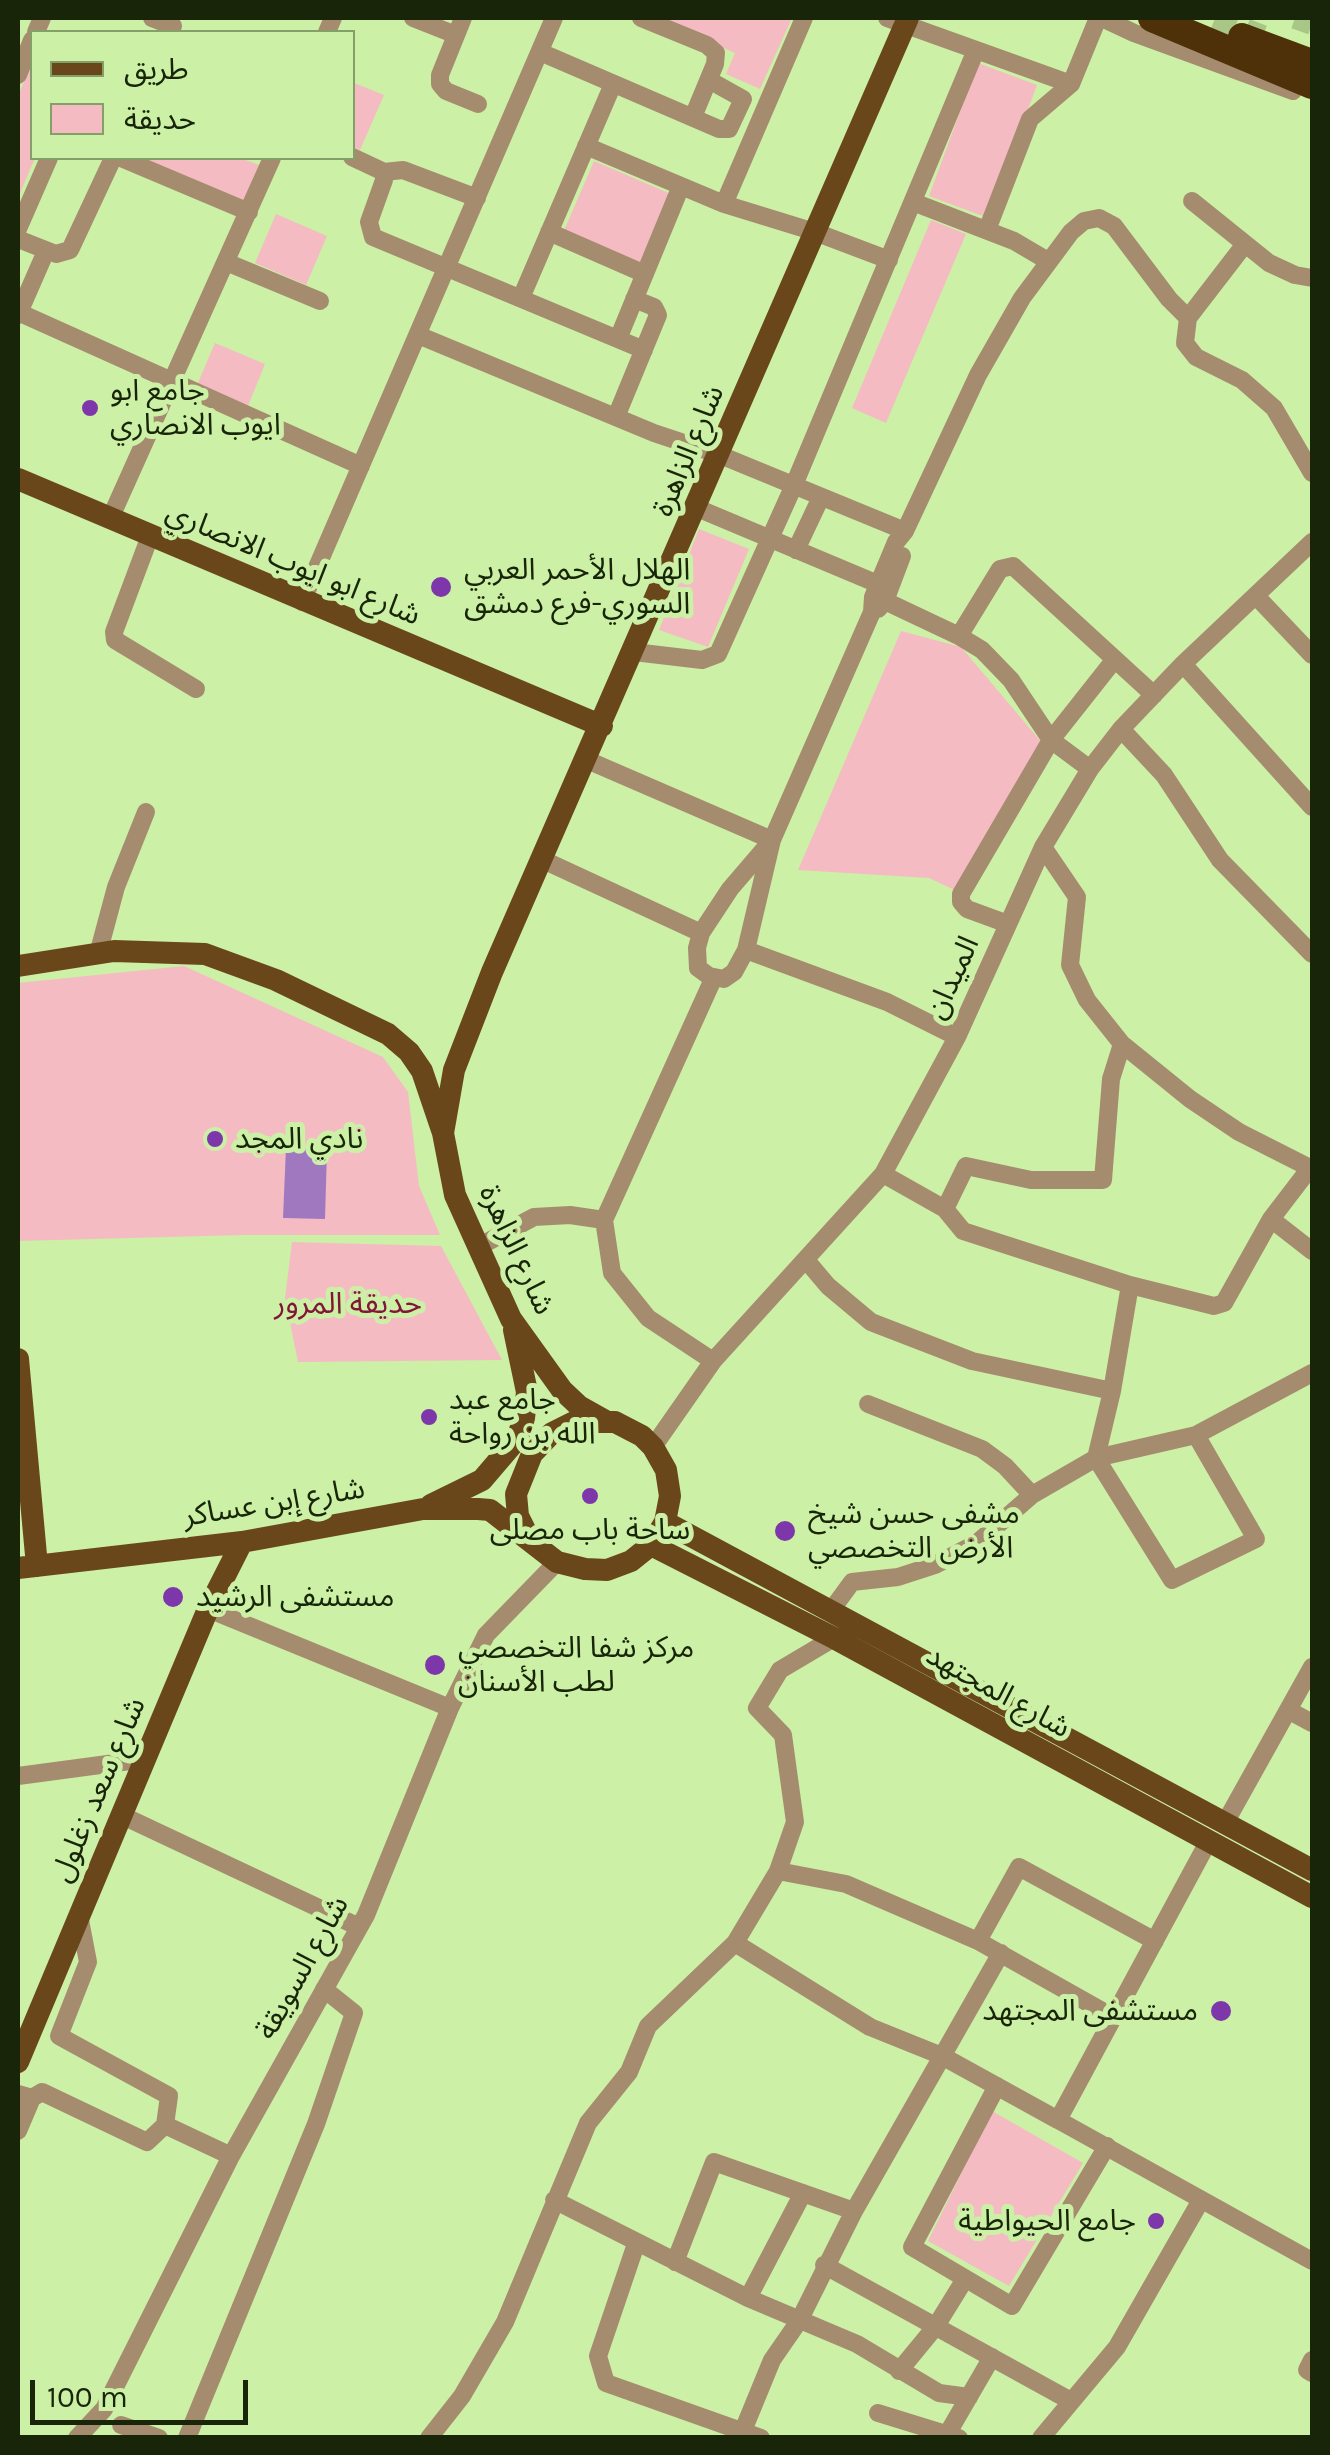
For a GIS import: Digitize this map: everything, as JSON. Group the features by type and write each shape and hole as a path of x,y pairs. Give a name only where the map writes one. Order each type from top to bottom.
{"highway":[{"path":"1152,18 1312,85"},
{"path":"1189,18 1312,62"}],"main road":[{"name":"شارع الزاهرة","path":"443,1133 462,1044 720,455 900,20"},
{"name":"شارع ابو ايوب الانصاري","path":"18,479 602,726"},
{"name":"شارع الزاهرة","path":"18,966 160,950 205,954 276,980 388,1034 409,1052 422,1071 443,1133 450,1175 511,1319 562,1390 579,1406 604,1420"},
{"path":"423,1508 482,1480 517,1439 527,1392 511,1319"},
{"path":"18,1359 27,1567"},
{"path":"604,1420 629,1428 652,1447 666,1470 670,1496 665,1522 651,1545 631,1561 607,1570 585,1569 557,1562 530,1540 518,1516 516,1494 532,1454 552,1433 574,1422 604,1420"},
{"name":"شارع إبن عساكر","path":"27,1567 242,1542 423,1508 490,1510 530,1540"},
{"name":"شارع المجتهد","path":"665,1522 1312,1870"},
{"name":"شارع سعد زغلول","path":"18,2062 208,1609 242,1542"},
{"name":"شارع المجتهد","path":"651,1545 834,1638 1312,1897"}],"street":[{"path":"152,18 173,25"},
{"path":"413,18 460,26 440,84 446,91 478,104"},
{"path":"302,602 554,18"},
{"path":"641,18 713,48 717,58 692,118"},
{"path":"724,204 804,18"},
{"path":"987,230 1030,119 1072,84 1100,18 1312,98"},
{"path":"900,20 1072,84"},
{"path":"18,75 30,50"},
{"path":"634,652 714,658 794,485 976,50"},
{"path":"540,52 722,130 734,125 744,101 742,96 708,80"},
{"path":"520,298 614,84"},
{"path":"586,146 724,204 889,260"},
{"path":"355,158 384,172 403,170 477,198"},
{"path":"18,229 49,160"},
{"path":"18,239 61,254 74,246 112,160"},
{"path":"126,160 248,212"},
{"path":"110,519 271,160"},
{"path":"384,172 369,222 370,232 644,350"},
{"path":"618,339 681,186"},
{"path":"914,202 987,230 1048,261"},
{"path":"1192,202 1282,270 1312,278"},
{"path":"772,840 730,888 701,932 698,968 714,977 724,979 734,972 746,950 772,840 878,599 896,542 906,532 978,375 1048,261 1084,221 1107,221 1168,299 1188,318"},
{"path":"549,232 645,274"},
{"path":"1245,244 1188,318 1184,333 1189,351 1242,380 1274,408 1312,473"},
{"path":"46,251 18,313 360,466"},
{"path":"226,262 320,301"},
{"path":"616,417 658,315 654,307 634,299"},
{"path":"418,335 906,532"},
{"path":"796,550 821,496"},
{"path":"697,508 796,550 878,599 982,650 1011,680 1051,740 1090,769"},
{"path":"150,536 114,632 115,640 196,689"},
{"name":"الميدان","path":"652,1447 714,1361 883,1174 956,1036 1043,847 1090,769 1121,729 1183,664 1312,542"},
{"path":"959,636 1000,568 1013,566 1154,694"},
{"path":"1256,596 1312,654"},
{"path":"1008,924 967,909 961,894 1051,740 1114,659"},
{"path":"1183,664 1312,807"},
{"path":"1121,729 1164,774 1220,860 1312,954"},
{"path":"587,760 772,840"},
{"path":"98,954 116,887 146,812"},
{"path":"883,1174 944,1209 963,1231 1130,1285 1214,1306 1224,1303 1271,1219 1311,1168 1239,1132 1190,1099 1122,1044 1087,1000 1070,964 1077,897 1043,847"},
{"path":"541,859 701,932"},
{"path":"746,950 887,1002 956,1036"},
{"path":"714,977 604,1220 612,1273 648,1318 714,1361"},
{"path":"944,1209 966,1166 1031,1180 1102,1180 1111,1079 1122,1044"},
{"path":"478,1248 534,1217 570,1214 604,1220"},
{"path":"1271,1219 1312,1252"},
{"path":"806,1260 828,1286 871,1322 972,1361 1112,1392"},
{"path":"1130,1285 1096,1458 1172,1580 1256,1540 1196,1435"},
{"path":"830,1612 852,1582 935,1566 977,1543 1032,1495 1096,1458 1196,1435 1312,1374"},
{"path":"868,1404 982,1450 1005,1466 1032,1495"},
{"name":"شارع السويقة","path":"77,2438 104,2409 231,2156 359,1928 450,1708 486,1635 557,1562"},
{"path":"208,1609 450,1708"},
{"path":"429,2438 462,2396 505,2322 588,2122 628,2072 648,2026 735,1943 778,1871 795,1822 784,1735 758,1708 780,1670 834,1638"},
{"path":"1225,1823 1312,1667"},
{"path":"1288,1710 1312,1723"},
{"path":"18,1776 145,1759"},
{"path":"121,1815 359,1928"},
{"path":"1058,2120 1208,1842"},
{"path":"978,1940 1019,1867 1155,1940"},
{"path":"778,1871 846,1884 978,1940 1113,2017"},
{"path":"18,2131 25,2096 42,2092 147,2142 165,2125 169,2096 58,2036 88,1962 79,1914"},
{"path":"735,1943 870,2026 942,2056 1312,2260"},
{"path":"740,2433 772,2360 798,2321 854,2210 1001,1953"},
{"path":"187,2438 316,2124 354,2013 324,1989"},
{"path":"997,2086 912,2247 1012,2306 1107,2146"},
{"path":"165,2125 231,2156"},
{"path":"674,2262 714,2162 854,2210"},
{"path":"748,2298 803,2193"},
{"path":"554,2200 748,2298 856,2344 939,2392 969,2397"},
{"path":"1041,2438 1117,2346 1202,2200"},
{"path":"636,2244 598,2356 606,2384 761,2438"},
{"path":"824,2265 1069,2400"},
{"path":"899,2371 936,2326 964,2278"},
{"path":"878,2413 951,2436 992,2357"},
{"path":"104,2409 119,2431 159,2438"}],"green space":[{"path":"663,18 792,18 760,89 726,74 735,53"},
{"path":"978,63 1037,85 988,218 929,196"},
{"path":"30,68 30,160 34,160 18,198 18,96"},
{"path":"355,83 384,95 360,150 355,148"},
{"path":"134,160 245,160 259,165 242,205"},
{"path":"594,161 671,194 640,266 563,233"},
{"path":"276,214 327,236 306,285 255,263"},
{"path":"931,220 966,234 886,423 852,408"},
{"path":"215,343 265,364 248,406 197,385"},
{"path":"699,529 749,549 708,647 659,630"},
{"path":"901,631 961,647 1043,744 959,892 929,878 798,870"},
{"name":"نادي المجد","path":"184,966 383,1057 408,1092 419,1186 440,1235 18,1241 18,983"},
{"name":"حديقة المرور","path":"292,1242 441,1246 502,1360 298,1362 285,1298"},
{"path":"992,2111 1083,2163 1009,2286 928,2241"}],"shaded area":[{"path":"286,1148 327,1150 325,1219 283,1218"}],"tunnel":[{"path":"1215,18 1263,36"},
{"path":"1295,18 1312,24"}],"place":[{"name":"جامع ابو ايوب الانصاري","path":"90,408"},
{"name":"الهلال الأحمر العربي السوري-فرع دمشق","path":"441,587"},
{"name":"نادي المجد","path":"215,1139"},
{"name":"جامع عبد الله بن رواحة","path":"429,1417"},
{"name":"ساحة باب مصلى","path":"590,1496"},
{"name":"مشفى حسن شيخ الأرض التخصصي","path":"785,1531"},
{"name":"مستشفى الرشيد","path":"173,1597"},
{"name":"مركز شفا التخصصي لطب الأسنان","path":"435,1665"},
{"name":"مستشفى المجتهد","path":"1221,2011"},
{"name":"جامع الحيواطية","path":"1156,2221"}]}
